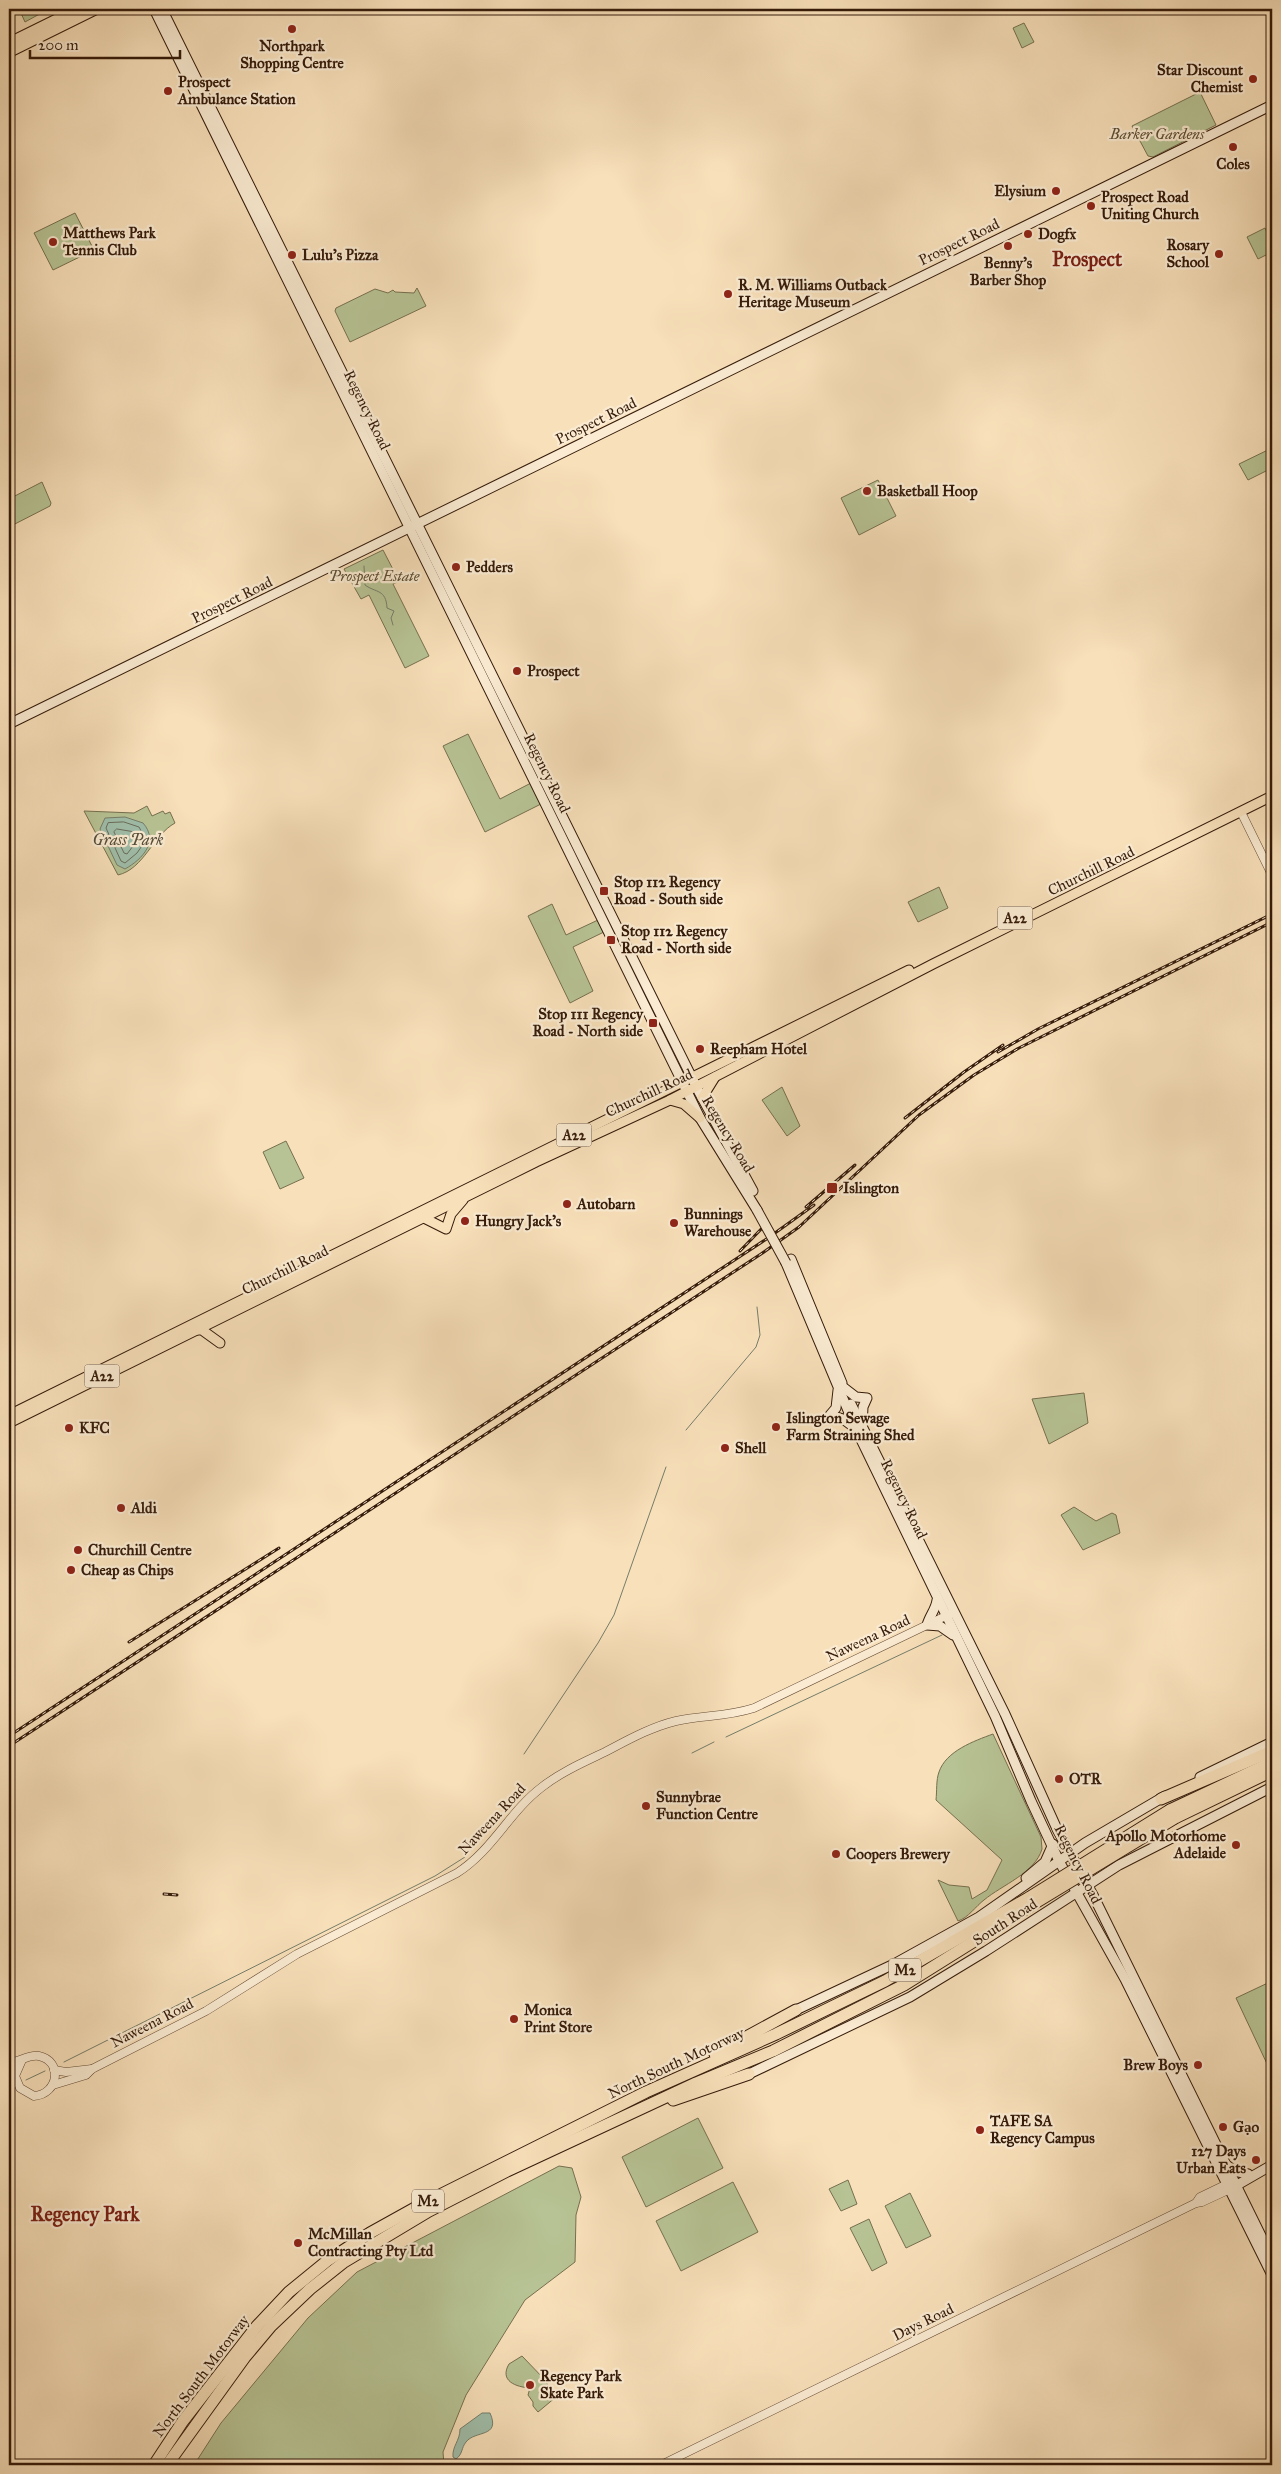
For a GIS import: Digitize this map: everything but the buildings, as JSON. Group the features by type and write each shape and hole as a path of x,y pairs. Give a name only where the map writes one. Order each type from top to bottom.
{"highway":[{"path":"9,52 78,9"},
{"path":"9,43 63,20 96,9"},
{"path":"1161,1800 1272,1751"},
{"name":"North South Motorway","path":"167,2465 245,2357 271,2326 310,2289 344,2262 429,2211 507,2171 696,2083 773,2051 904,1985 1032,1900 1173,1814 1272,1762"},
{"name":"North South Motorway","path":"1173,1814 1272,1771"},
{"name":"North South Motorway","path":"154,2465 239,2346 289,2292 327,2261 424,2203 646,2092 776,2034 886,1981 1032,1900"},
{"path":"646,2092 796,2010"},
{"name":"M2","path":"635,2112 749,2074"}],"main road":[{"name":"Regency Road","path":"154,9 339,385 413,526 690,1082 702,1098 789,1261 858,1428 950,1614 1005,1714 1057,1829 1094,1897 1226,2164 1232,2185 1272,2275"},
{"name":"Regency Road","path":"162,9 407,505 413,526 424,540 690,1082"},
{"name":"Prospect Road","path":"1195,142 1230,120 1272,99"},
{"name":"Prospect Road","path":"9,724 1272,105"},
{"path":"335,359 339,385"},
{"path":"407,505 418,514 433,516 424,540"},
{"name":"Churchill Road","path":"690,1082 715,1077 1003,927 1218,818 1242,809 1272,791"},
{"name":"Churchill Road","path":"9,1415 690,1082 1242,809 1272,796"},
{"path":"702,1098 715,1077"},
{"name":"Churchill Road","path":"9,1423 466,1196 587,1137 670,1100 687,1091 690,1082"},
{"name":"Regency Road","path":"687,1091 700,1118 760,1208"},
{"path":"670,1100 684,1104 700,1118"},
{"path":"424,1218 446,1229 451,1214 466,1196"},
{"path":"196,1330 202,1330 220,1343"},
{"path":"841,1388 856,1397 867,1398 858,1428 843,1419 830,1415 836,1408 841,1388"},
{"name":"Regency Road","path":"928,1571 938,1600 950,1614 956,1637 1000,1728 1059,1861 1125,1979 1272,2258"},
{"path":"938,1600 936,1609 930,1616 927,1625 945,1628 956,1637"},
{"path":"1000,1728 1005,1714"},
{"name":"South Road","path":"796,2010 894,1964 980,1917 1070,1853 1161,1800 1175,1788 1272,1742"},
{"name":"South Road","path":"749,2074 910,1997 1088,1887 1119,1865 1272,1787"},
{"path":"1057,1829 1076,1842 1086,1843"},
{"path":"980,1917 1045,1862 1053,1844"},
{"path":"1094,1897 1097,1883 1102,1878"},
{"path":"1059,1904 1069,1899 1078,1905 1085,1919 1094,1923"},
{"path":"1226,2164 1234,2171 1248,2174"},
{"name":"Days Road","path":"1232,2185 1268,2167"},
{"name":"Days Road","path":"1232,2185 1248,2174 1268,2167"}],"street":[{"path":"1242,809 1272,875"},
{"name":"Naweena Road","path":"53,2085 86,2075 92,2069 206,2010 296,1954 457,1874 478,1858 524,1804 542,1787 564,1772 635,1737 674,1722 723,1717 754,1708 950,1614"},
{"path":"9,2063 28,2057 39,2056 50,2062 54,2070 53,2085 43,2094 29,2094 20,2088 12,2075 22,2060"},
{"name":"Naweena Road","path":"54,2070 66,2072 92,2069"},
{"name":"Days Road","path":"661,2465 1196,2202 1202,2202 1232,2185"}],"green space":[{"path":"25,9 44,9 45,11 25,22 20,11"},
{"path":"1024,23 1034,42 1022,48 1013,28"},
{"name":"Barker Gardens","path":"1200,92 1216,125 1153,157 1148,156 1132,126"},
{"path":"75,213 94,250 53,270 34,233"},
{"path":"1265,228 1272,243 1272,252 1258,259 1247,237"},
{"path":"417,288 426,306 350,342 335,311 336,308 375,289 388,293 393,290 395,292 414,293"},
{"path":"1272,448 1272,468 1248,480 1239,464"},
{"path":"878,480 896,516 859,535 841,498"},
{"path":"42,482 51,503 50,506 9,527 9,499"},
{"name":"Prospect Estate","path":"383,550 399,581 393,584 429,656 405,668 369,595 361,599 344,569"},
{"path":"468,734 500,799 531,783 541,804 485,832 443,746"},
{"path":"147,806 152,816 163,811 165,814 170,812 175,823 160,835 135,866 127,872 118,875 84,811 134,813"},
{"path":"939,887 948,908 918,922 908,902"},
{"path":"552,904 566,935 598,920 604,932 573,947 593,991 570,1003 528,916"},
{"path":"782,1087 800,1126 787,1136 762,1100"},
{"path":"286,1141 304,1178 280,1189 263,1152"},
{"path":"1084,1393 1088,1423 1049,1444 1032,1399"},
{"path":"1074,1507 1096,1521 1112,1513 1116,1515 1120,1533 1083,1550 1061,1515"},
{"path":"993,1734 1041,1837 1042,1849 1033,1865 1025,1872 991,1894 958,1921 938,1880 949,1885 969,1887 972,1899 987,1890 1002,1860 936,1800 937,1778 943,1765 954,1753 969,1744"},
{"path":"1272,1981 1272,2067 1269,2068 1236,1998"},
{"path":"698,2118 723,2168 646,2207 622,2157"},
{"path":"559,2166 572,2168 581,2197 576,2215 575,2262 525,2300 466,2395 443,2452 444,2465 194,2465 221,2423 308,2318 357,2272"},
{"path":"848,2180 857,2204 841,2211 829,2189"},
{"path":"733,2182 758,2232 681,2271 656,2221"},
{"path":"910,2193 931,2236 906,2248 885,2206"},
{"path":"869,2219 887,2263 872,2271 850,2228"},
{"name":"Regency Park Skate Park","path":"522,2356 546,2381 551,2394 555,2394 556,2397 538,2412 528,2395 530,2388 510,2382 506,2375 509,2364"}],"water":[{"name":"Grass Park","path":"125,817 143,823 148,830 149,843 143,855 125,869 117,865 100,829 105,818"},
{"path":"482,2413 490,2413 492,2426 490,2430 470,2438 456,2459 453,2457 453,2453 460,2429"}],"waterway":[{"path":"364,566 365,585 380,592 385,598 387,608 394,611 391,618 393,625"},
{"path":"686,1430 756,1347 760,1335 757,1307"},
{"path":"524,1754 598,1643 614,1615 666,1467"},
{"path":"726,1737 942,1635"},
{"path":"692,1753 714,1742"},
{"path":"64,2062 435,1876 465,1857"},
{"path":"26,2080 45,2071"}],"railway":[{"path":"998,1052 1038,1029 1272,914"},
{"path":"9,1746 761,1254 799,1227 919,1115 974,1075 1019,1048 1272,922"},
{"path":"905,1118 964,1072 1003,1045"},
{"path":"806,1207 855,1165"},
{"path":"9,1736 768,1238 814,1205"},
{"path":"740,1251 766,1224"},
{"path":"129,1642 279,1548"},
{"path":"164,1894 177,1895"}],"place":[{"name":"Northpark Shopping Centre","path":"292,29"},
{"name":"Star Discount Chemist","path":"1253,79"},
{"name":"Prospect Ambulance Station","path":"168,91"},
{"name":"Coles","path":"1233,147"},
{"name":"Elysium","path":"1056,191"},
{"name":"Prospect Road Uniting Church","path":"1091,206"},
{"name":"Dogfx","path":"1028,234"},
{"name":"Matthews Park Tennis Club","path":"53,242"},
{"name":"Benny's Barber Shop","path":"1008,246"},
{"name":"Rosary School","path":"1219,254"},
{"name":"Lulu's Pizza","path":"292,255"},
{"name":"R. M. Williams Outback Heritage Museum","path":"728,294"},
{"name":"Basketball Hoop","path":"867,491"},
{"name":"Pedders","path":"456,567"},
{"name":"Prospect","path":"517,671"},
{"name":"Stop 112 Regency Road - South side","path":"604,891"},
{"name":"Stop 112 Regency Road - North side","path":"611,940"},
{"name":"Stop 111 Regency Road - North side","path":"653,1023"},
{"name":"Reepham Hotel","path":"700,1049"},
{"name":"Islington","path":"832,1188"},
{"name":"Autobarn","path":"567,1204"},
{"name":"Hungry Jack's","path":"465,1221"},
{"name":"Bunnings Warehouse","path":"674,1223"},
{"name":"Islington Sewage Farm Straining Shed","path":"776,1427"},
{"name":"KFC","path":"69,1428"},
{"name":"Shell","path":"725,1448"},
{"name":"Aldi","path":"121,1508"},
{"name":"Churchill Centre","path":"78,1550"},
{"name":"Cheap as Chips","path":"71,1570"},
{"name":"OTR","path":"1059,1779"},
{"name":"Sunnybrae Function Centre","path":"646,1806"},
{"name":"Apollo Motorhome Adelaide","path":"1236,1845"},
{"name":"Coopers Brewery","path":"836,1854"},
{"name":"Monica Print Store","path":"514,2019"},
{"name":"Brew Boys","path":"1198,2065"},
{"name":"Gạo","path":"1223,2127"},
{"name":"TAFE SA Regency Campus","path":"980,2130"},
{"name":"127 Days Urban Eats","path":"1256,2160"},
{"name":"McMillan Contracting Pty Ltd","path":"298,2243"},
{"name":"Regency Park Skate Park","path":"530,2385"}],"district":[{"name":"Prospect","path":"1087,259"},
{"name":"Regency Park","path":"85,2214"}]}
